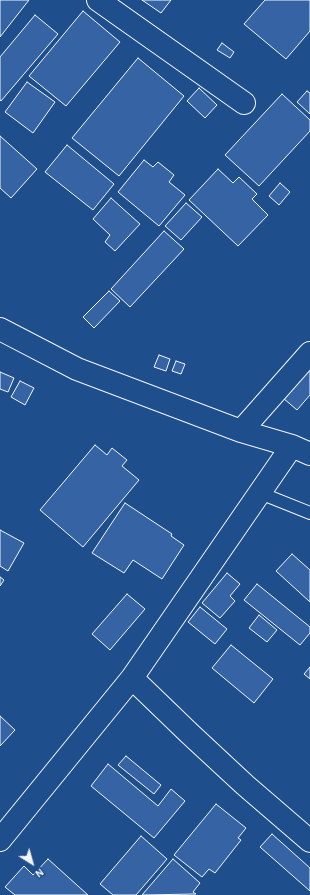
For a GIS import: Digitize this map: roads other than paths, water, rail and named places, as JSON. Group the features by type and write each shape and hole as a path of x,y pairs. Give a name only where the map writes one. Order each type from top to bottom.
{"street":[{"path":"98,0 244,103"},
{"path":"0,329 77,369 241,431 301,450 260,493 132,678 0,840"},
{"path":"241,431 310,353"},
{"path":"132,678 245,785 310,841"}],"lane":[{"path":"260,493 310,513"}]}
